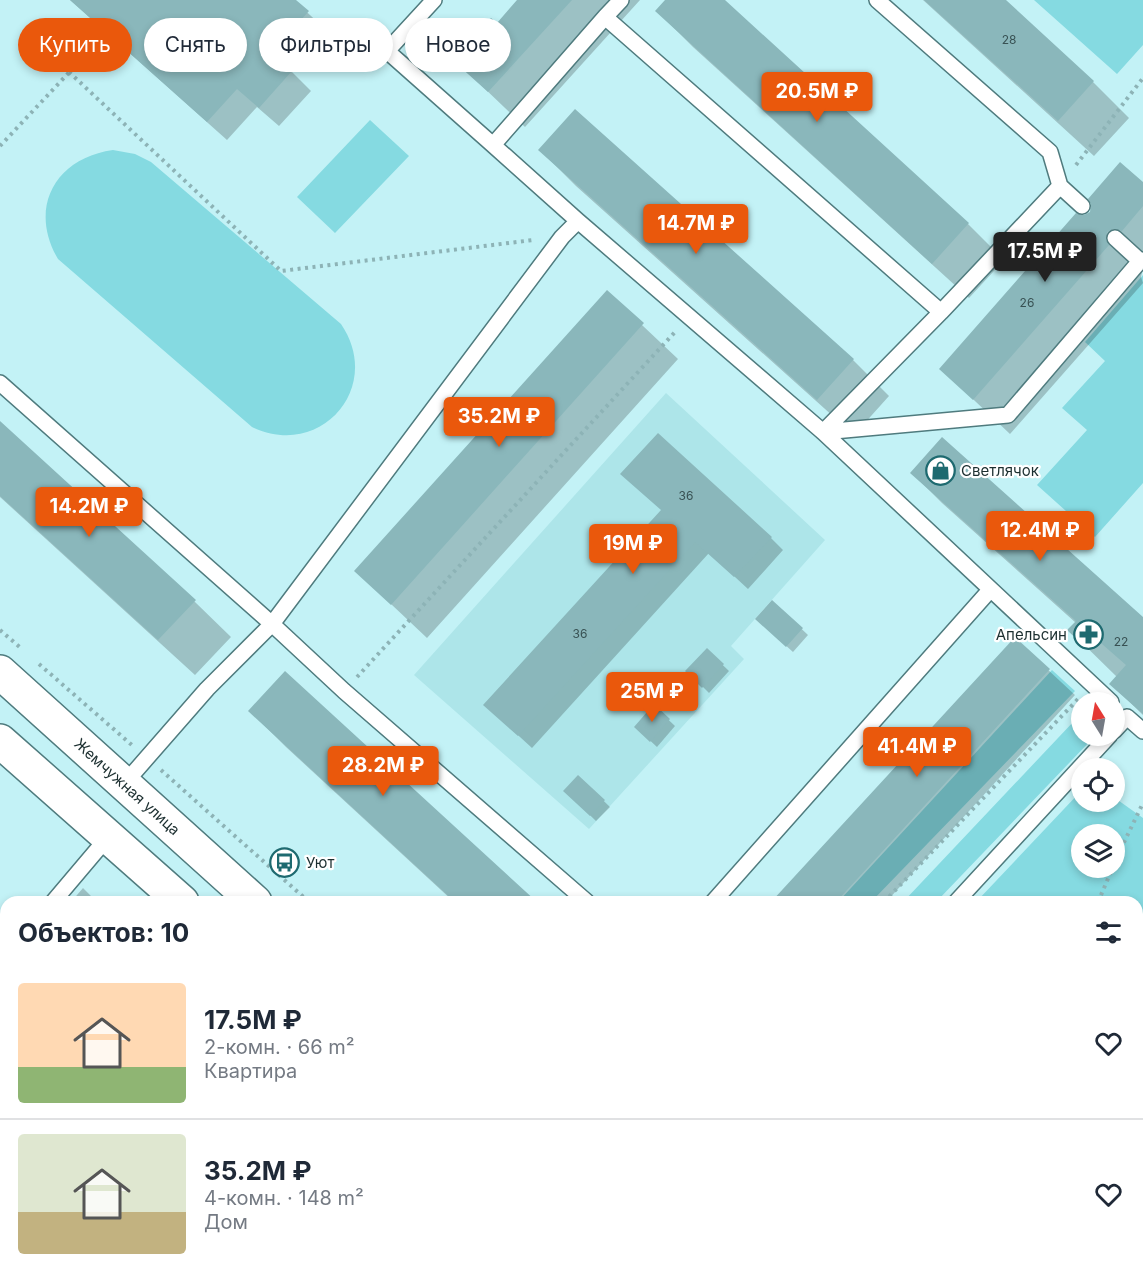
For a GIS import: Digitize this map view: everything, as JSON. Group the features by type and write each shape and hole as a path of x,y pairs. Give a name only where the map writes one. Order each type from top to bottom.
{"main road":[{"name":"Жемчужная улица","path":"0,672 248,896"},
{"path":"0,741 175,896"}],"lane":[{"path":"434,0 387,51 578,221 823,432 1100,692"},
{"path":"493,145 621,0"},
{"path":"877,0 1050,152 1060,186 1082,206"},
{"path":"605,17 941,312"},
{"path":"823,432 1060,186"},
{"path":"124,784 207,689 272,624 562,237 578,221"},
{"path":"823,432 1008,415 1141,260 1115,238"},
{"path":"0,383 272,624 344,691 580,896"},
{"path":"718,896 990,590"},
{"path":"1127,717 1143,731"},
{"path":"962,896 1100,746"},
{"path":"58,896 108,837"}],"path":[{"path":"0,146 69,72 281,272 562,237"},
{"path":"1060,186 1143,78"},
{"path":"344,691 689,317"},
{"path":"890,896 1092,685"},
{"path":"1125,841 1143,803"},
{"path":"1101,896 1108,878"}],"shaded area":[{"path":"1034,0 1143,0 1143,45 1117,74"},
{"path":"370,120 409,156 335,233 297,197"},
{"path":"113,150 135,154 151,162 341,324 352,348 355,371 350,393 338,412 322,426 301,434 277,435 252,427 58,259 49,240 46,222 47,204 52,188 76,163 93,155"},
{"path":"1143,275 1143,483 1095,537 1037,485 1087,430 1062,408 1105,361 1085,342"},
{"path":"666,393 825,540 731,646 744,659 589,829 414,675"},
{"path":"1052,670 1075,691 1071,692 1071,695 877,896 844,896"},
{"path":"1071,724 1071,746 1085,746 1074,758 1071,758 1071,761 942,896 909,896"},
{"path":"1071,802 1071,812 1125,812 1125,805 1143,818 1143,896 982,896"}],"building":[{"path":"70,0 296,0 309,11 303,18 259,18 259,72 291,72 259,108 237,89 207,122 151,72 247,72 247,18 144,18 144,66 132,55 132,18 90,18"},
{"path":"517,0 572,0 511,67 511,18 501,18"},
{"path":"665,0 725,0 969,223 932,264 655,11"},
{"path":"924,0 1006,0 1094,81 1058,121"},
{"path":"466,72 506,72 488,92"},
{"path":"575,109 854,359 817,400 538,150"},
{"path":"1120,162 1143,182 1143,206 1122,231 1113,229 1107,232 1106,240 1109,245 973,400 939,369 1076,213 1084,215 1090,212 1091,204 1088,199"},
{"path":"607,290 644,323 391,605 354,571"},
{"path":"0,421 196,600 158,640 0,496"},
{"path":"658,433 772,537 734,577 695,542 518,736 483,705 661,510 620,474"},
{"path":"942,437 1143,617 1143,714 1125,698 1125,692 1118,692 1109,684 1126,665 1094,637 1085,647 1067,630 1076,621 910,473"},
{"path":"772,600 803,628 786,647 755,619"},
{"path":"1015,637 1050,669 842,896 777,896"},
{"path":"707,648 724,664 702,688 685,671"},
{"path":"285,671 530,896 448,896 248,711"},
{"path":"654,704 670,719 650,742 634,727"},
{"path":"578,775 605,800 590,816 563,791"}],"place":[{"name":"Светлячок","path":"940,471"},
{"name":"Апельсин","path":"1088,635"},
{"name":"Уют","path":"285,863"}]}
